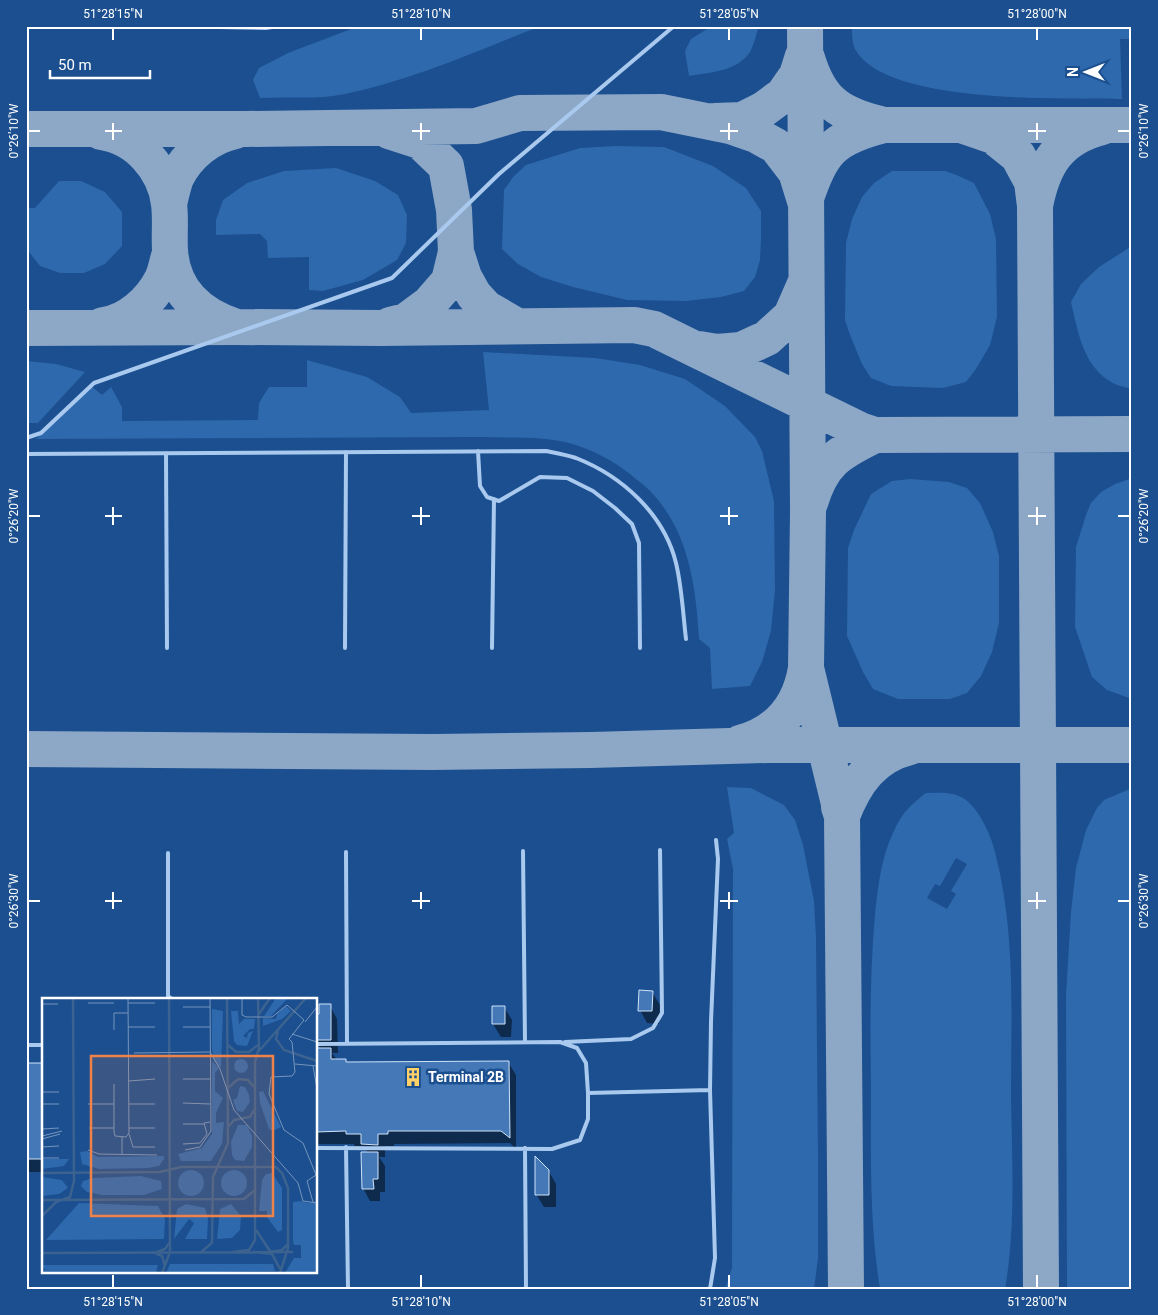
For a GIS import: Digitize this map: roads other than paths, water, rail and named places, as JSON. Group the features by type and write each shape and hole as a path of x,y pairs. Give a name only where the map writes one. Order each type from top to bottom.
{"lane":[{"path":"171,26 266,28 278,26"},
{"path":"26,438 41,433 94,383 392,278 499,174 674,26"},
{"path":"478,451 480,486 487,496 499,501 540,477 567,478 593,491 632,524 639,543 640,648"},
{"path":"26,454 546,451 575,458 615,478 632,492 660,524 676,561 686,639"},
{"path":"346,452 346,648"},
{"path":"166,453 168,648"},
{"path":"492,648 494,499"},
{"path":"710,1289 715,1258 710,1090 718,868 716,840"},
{"path":"318,1044 560,1042 631,1039 653,1028 662,1013 660,850"},
{"path":"523,851 525,1042"},
{"path":"346,852 348,1043"},
{"path":"168,853 168,996 171,998"},
{"path":"318,1148 552,1149 580,1140 588,1119 586,1063 577,1048 560,1042"},
{"path":"26,1045 42,1045"},
{"path":"588,1093 710,1090"},
{"path":"346,1147 348,1289"},
{"path":"525,1148 526,1289"}],"place":[{"name":"Terminal 2B","path":"413,1077"}]}
